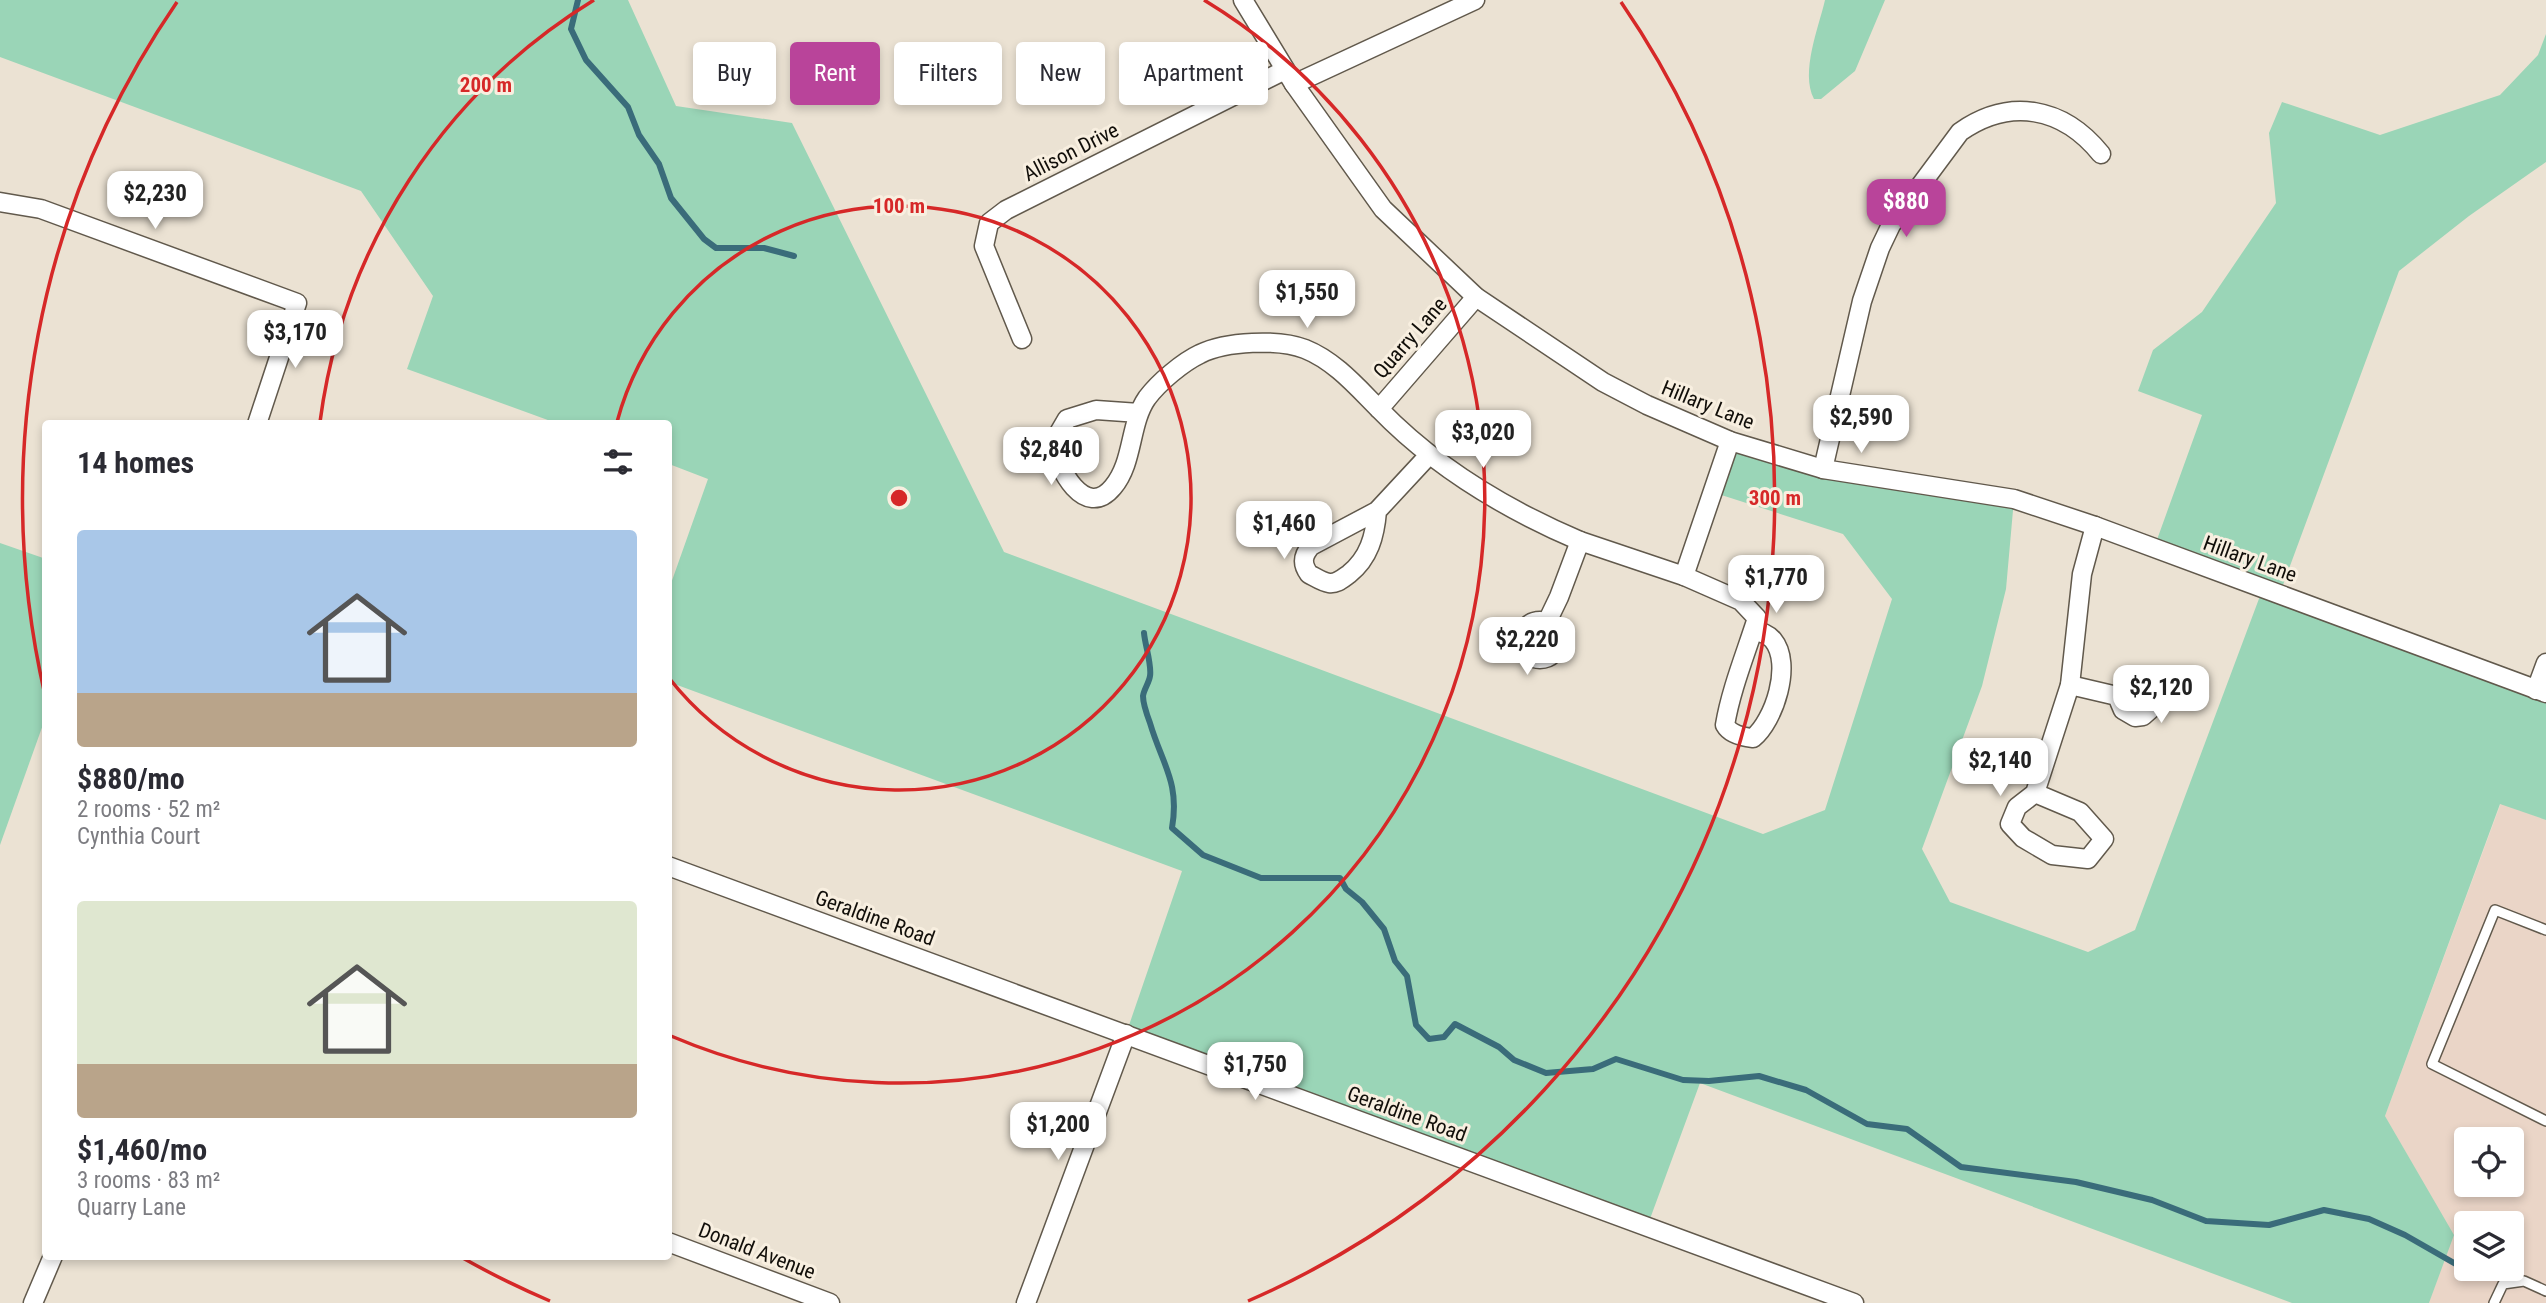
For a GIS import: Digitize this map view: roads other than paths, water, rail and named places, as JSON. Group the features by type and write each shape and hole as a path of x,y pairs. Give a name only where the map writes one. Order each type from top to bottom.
{"street":[{"name":"Hillary Lane","path":"1243,0 1290,77 1383,209 1476,297 1603,382 1647,405 1730,441 1823,468 2014,499 2095,526 2541,692"},
{"path":"1290,77 1475,0"},
{"name":"Allison Drive","path":"1022,339 984,246 989,223 1006,210 1290,77"},
{"path":"1823,468 1862,302 1880,248 1891,225 1960,132 1975,121 1992,114 2011,110 2031,111 2049,115 2070,125 2088,138 2101,154"},
{"path":"0,202 41,209 297,303 258,420"},
{"name":"Quarry Lane","path":"1379,409 1476,297"},
{"name":"Quarry Lane","path":"1139,413 1096,410 1067,419 1053,443 1059,464 1074,489 1092,497 1102,496 1111,490 1118,481 1139,413 1148,397 1162,382 1200,354 1249,343 1305,349 1336,367 1404,436 1490,498 1531,520 1580,541 1684,576 1741,601 1757,618 1725,725 1735,733 1753,738 1767,723 1780,686 1782,669 1773,639 1754,630"},
{"path":"1684,576 1730,441"},
{"path":"1377,511 1373,538 1365,557 1356,569 1338,582 1328,583 1309,574 1303,560 1304,554 1311,546 1377,511 1429,455"},
{"path":"2035,793 2080,812 2104,839 2088,859 2052,855 2023,838 2010,824 2017,807 2035,793 2070,685 2082,574 2095,526"},
{"path":"1547,622 1580,541"},
{"path":"2541,692 2546,663"},
{"path":"2070,685 2117,696"},
{"name":"Geraldine Road","path":"672,867 1854,1303"},
{"path":"1026,1303 1126,1034"},
{"name":"Donald Avenue","path":"672,1244 830,1303"},
{"path":"34,1303 51,1260"}],"lane":[{"path":"2546,930 2495,910 2431,1064 2546,1121"},
{"path":"2494,1303 2503,1284 2524,1281 2546,1291"}],"waterway":[{"path":"578,0 571,29 586,60 628,107 639,135 659,164 671,198 704,239 716,248 764,248 794,256"},
{"path":"1144,633 1150,671 1143,699 1172,785 1172,828 1203,855 1261,878 1340,878 1346,889 1362,902 1384,929 1395,961 1407,976 1416,1025 1429,1039 1444,1037 1455,1024 1499,1047 1514,1060 1546,1073 1593,1069 1616,1059 1683,1080 1709,1081 1759,1076 1806,1090 1867,1124 1907,1129 1961,1167 2076,1182 2152,1200 2206,1221 2269,1225 2324,1210 2369,1219 2405,1235 2454,1263"}]}
